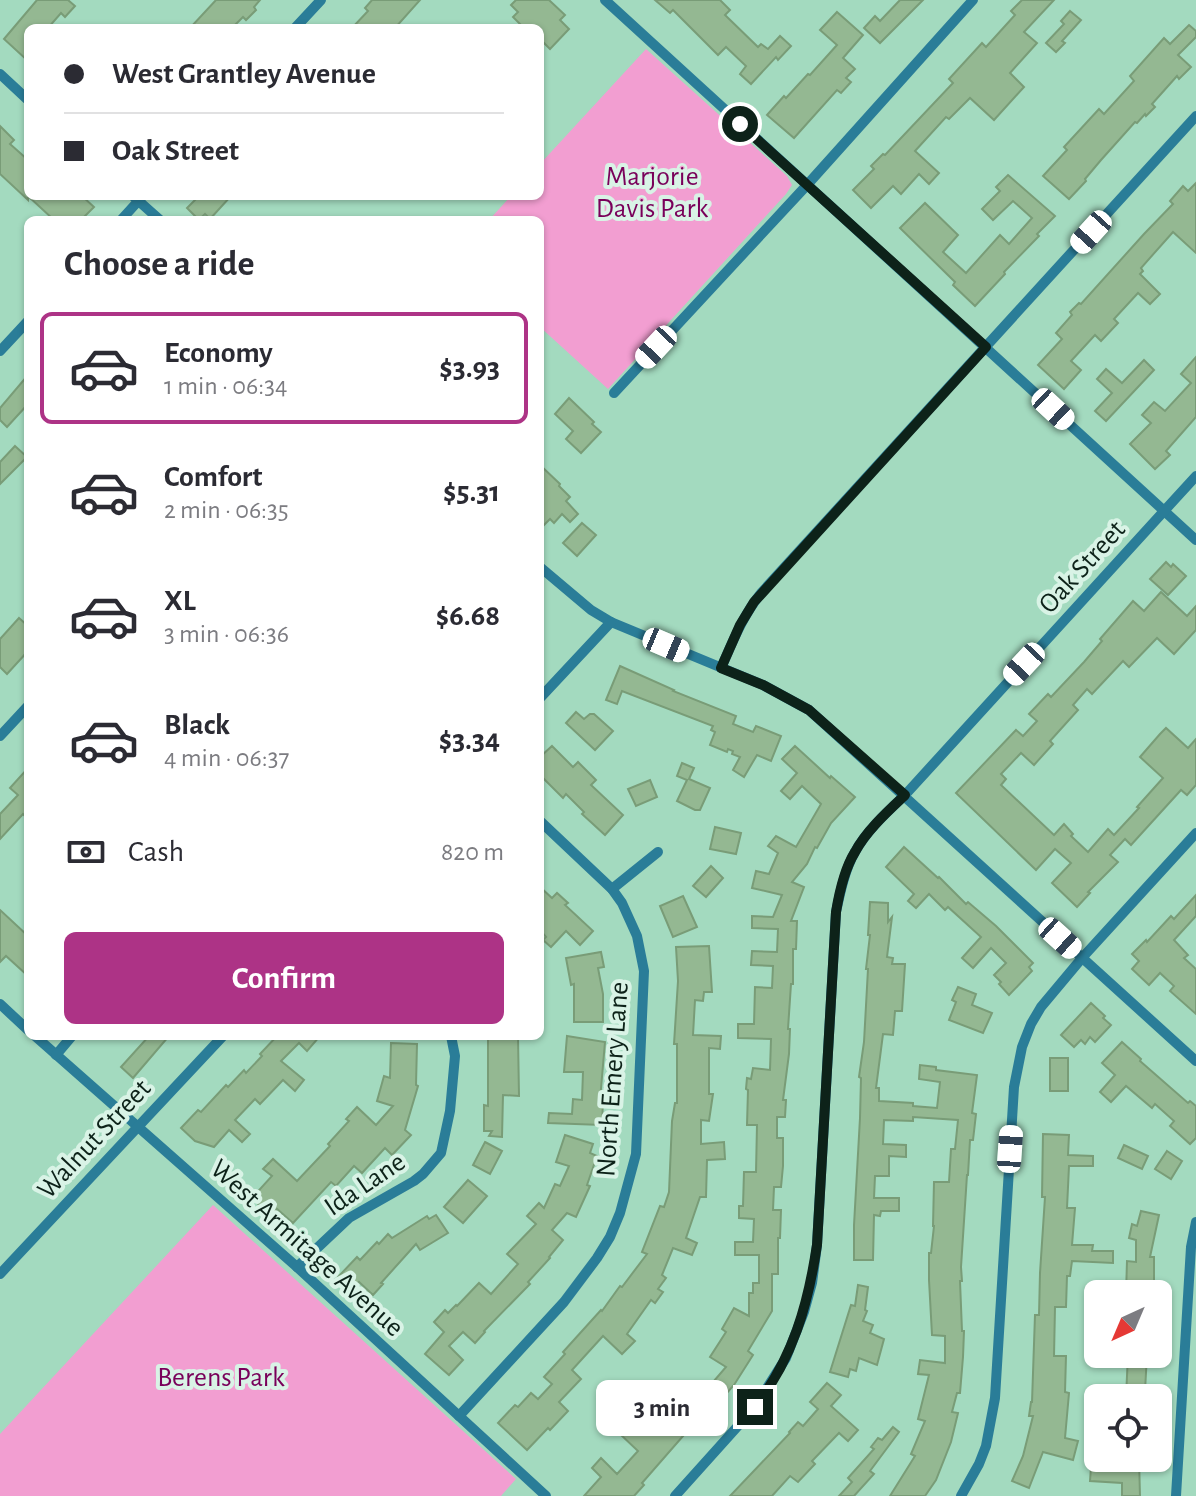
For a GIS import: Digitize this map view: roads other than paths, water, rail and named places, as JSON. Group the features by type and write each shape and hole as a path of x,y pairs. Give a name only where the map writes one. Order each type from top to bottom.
{"street":[{"path":"299,24 321,0"},
{"path":"605,0 1196,540"},
{"path":"614,393 973,0"},
{"path":"0,74 24,96"},
{"path":"721,668 754,602 1196,116"},
{"path":"124,216 136,200"},
{"path":"140,200 156,216"},
{"path":"0,351 24,325"},
{"name":"Oak Street","path":"675,1496 764,1396 786,1358 804,1312 817,1245 836,912 839,893 854,852 884,815 1196,476"},
{"path":"544,570 591,610 611,622 763,685 809,710 1196,1061"},
{"path":"544,694 611,622"},
{"path":"0,736 24,710"},
{"name":"North Emery Lane","path":"459,1416 581,1281 610,1237 628,1188 636,1154 644,971 637,936 612,889 544,825"},
{"path":"961,1496 986,1446 995,1398 1014,1087 1022,1047 1041,1007 1196,833"},
{"path":"612,889 658,852"},
{"path":"0,1004 24,1026"},
{"name":"West Armitage Avenue","path":"39,1040 297,1267 546,1496"},
{"path":"56,1055 69,1040"},
{"name":"Walnut Street","path":"0,1274 219,1040"},
{"name":"Ida Lane","path":"297,1267 349,1218 414,1181 441,1153 453,1084 455,1056 452,1040"},
{"path":"1176,1496 1191,1247 1196,1222"}],"park label":[{"name":"Marjorie Davis Park","path":"652,191"},
{"name":"Berens Park","path":"221,1376"}]}
